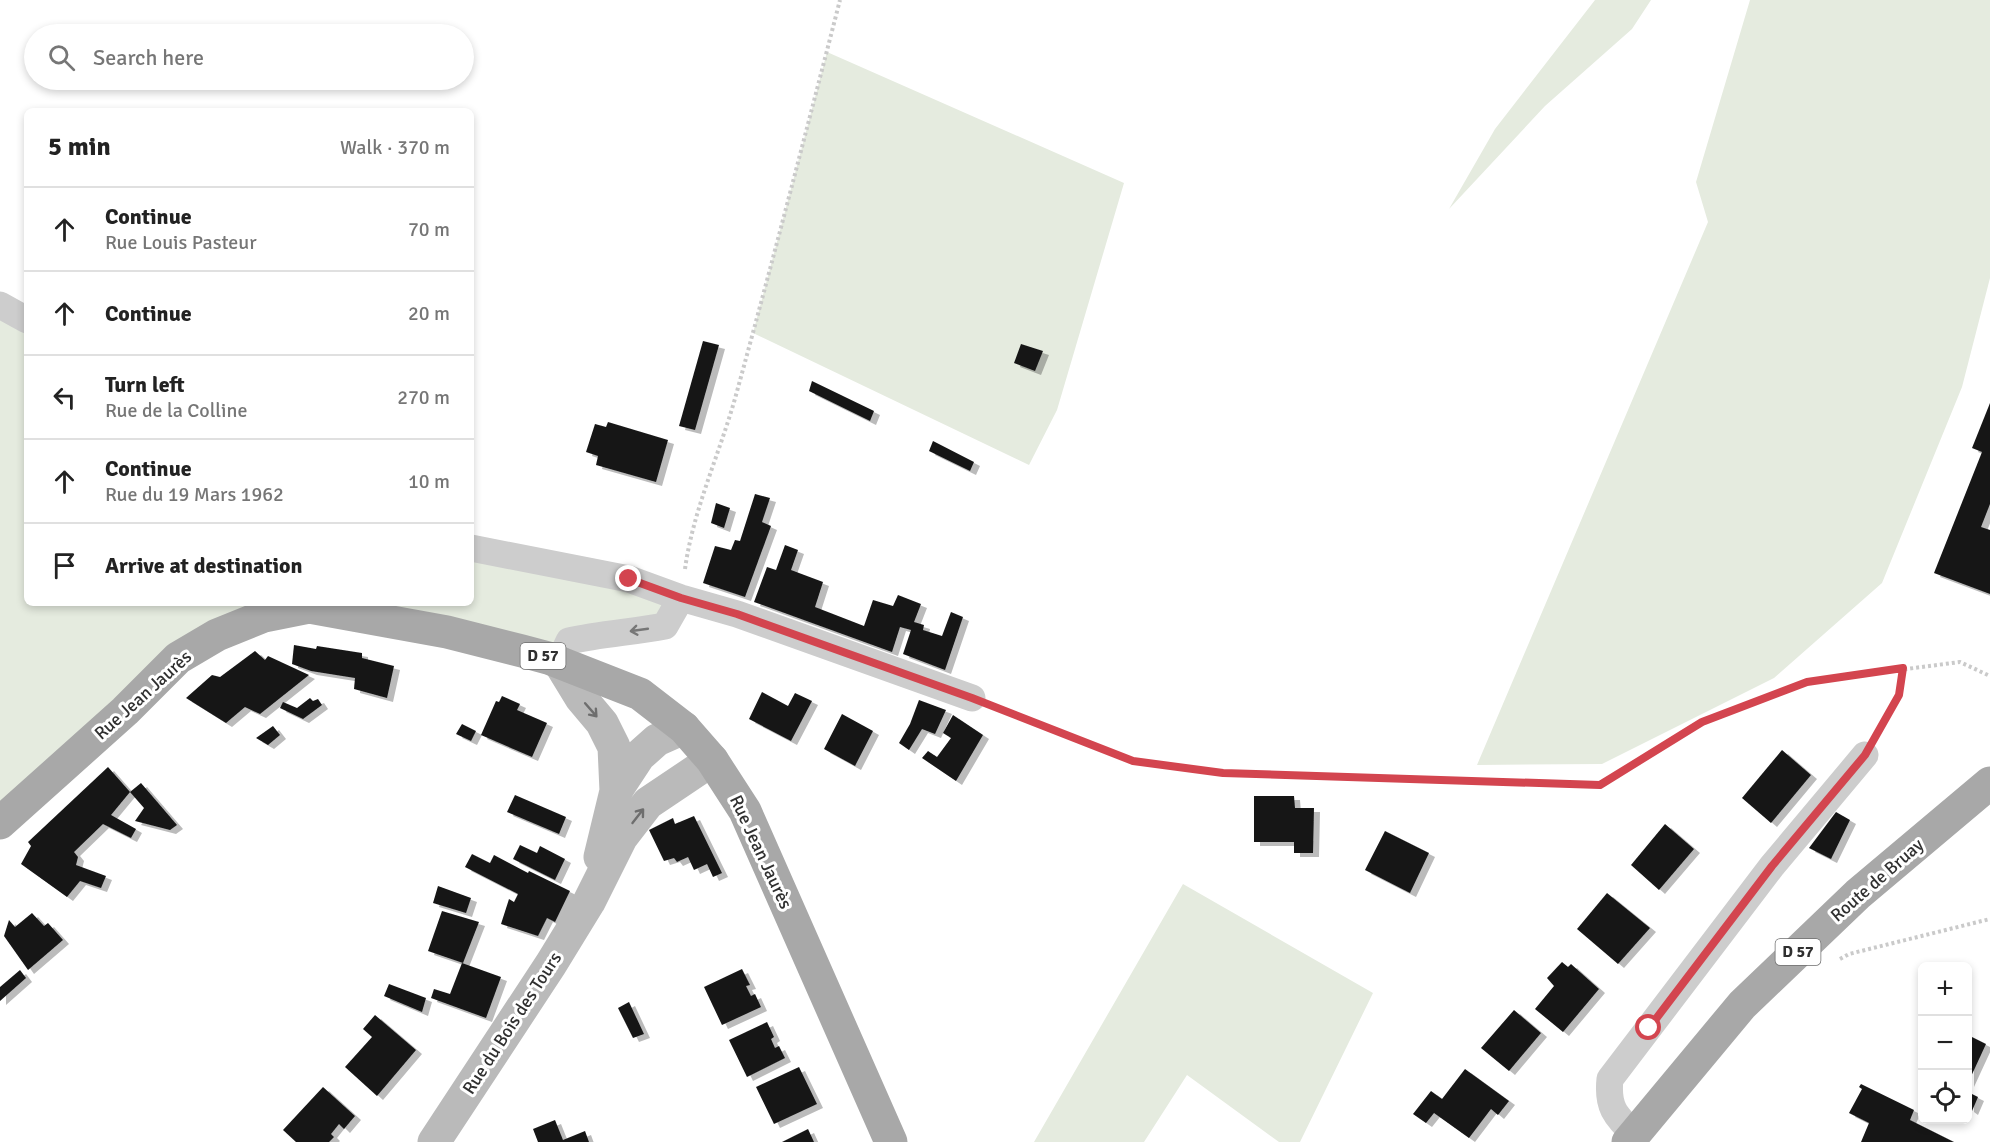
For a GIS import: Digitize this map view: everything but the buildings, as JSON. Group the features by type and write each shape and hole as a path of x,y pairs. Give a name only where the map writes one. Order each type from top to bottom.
{"main road":[{"name":"Rue Jean Jaurès","path":"0,823 125,711 178,658 217,635 264,616 309,607 447,632 559,662 640,694 684,728 712,760 745,811 891,1142"},
{"name":"Route de Bruay","path":"1631,1138 1742,1005 1858,894 1990,783"}],"street":[{"path":"0,305 24,318"},
{"path":"474,549 629,579 681,598 737,614 972,698"},
{"path":"589,902 616,791 614,747 602,723 581,698 559,662 569,641 595,635 665,626 681,598"},
{"path":"616,791 639,756 657,740 684,728"},
{"path":"1631,1138 1611,1108 1608,1093 1610,1079 1772,866 1865,755"},
{"path":"589,902 621,838 648,803 712,760"},
{"name":"Rue du Bois des Tours","path":"434,1142 589,902"}],"path":[{"path":"681,598 688,546 731,414 840,0"},
{"path":"972,698 1133,761 1189,769 1223,773 1600,785 1702,722 1807,682 1960,662 1990,676"},
{"path":"1865,755 1899,695 1903,668"},
{"path":"1839,959 1849,954 1990,919"}],"shaded area":[{"path":"1595,0 1651,0 1632,29 1545,106 1449,209 1495,129"},
{"path":"1750,0 1990,0 1990,278 1962,387 1882,583 1774,678 1602,764 1477,765 1708,222 1696,182"},
{"path":"827,52 1124,183 1057,410 1029,465 753,333"},
{"path":"0,305 24,318 24,606 474,606 474,549 681,598 665,626 595,635 559,662 309,607 217,635 0,823"},
{"path":"1183,884 1373,993 1300,1142 1279,1142 1187,1075 1144,1142 1034,1142"}],"route":[{"path":"629,579 681,598 737,614 972,698 1133,761 1223,773 1600,785 1702,722 1807,682 1903,668 1899,695 1865,755 1772,866 1649,1028"}]}
